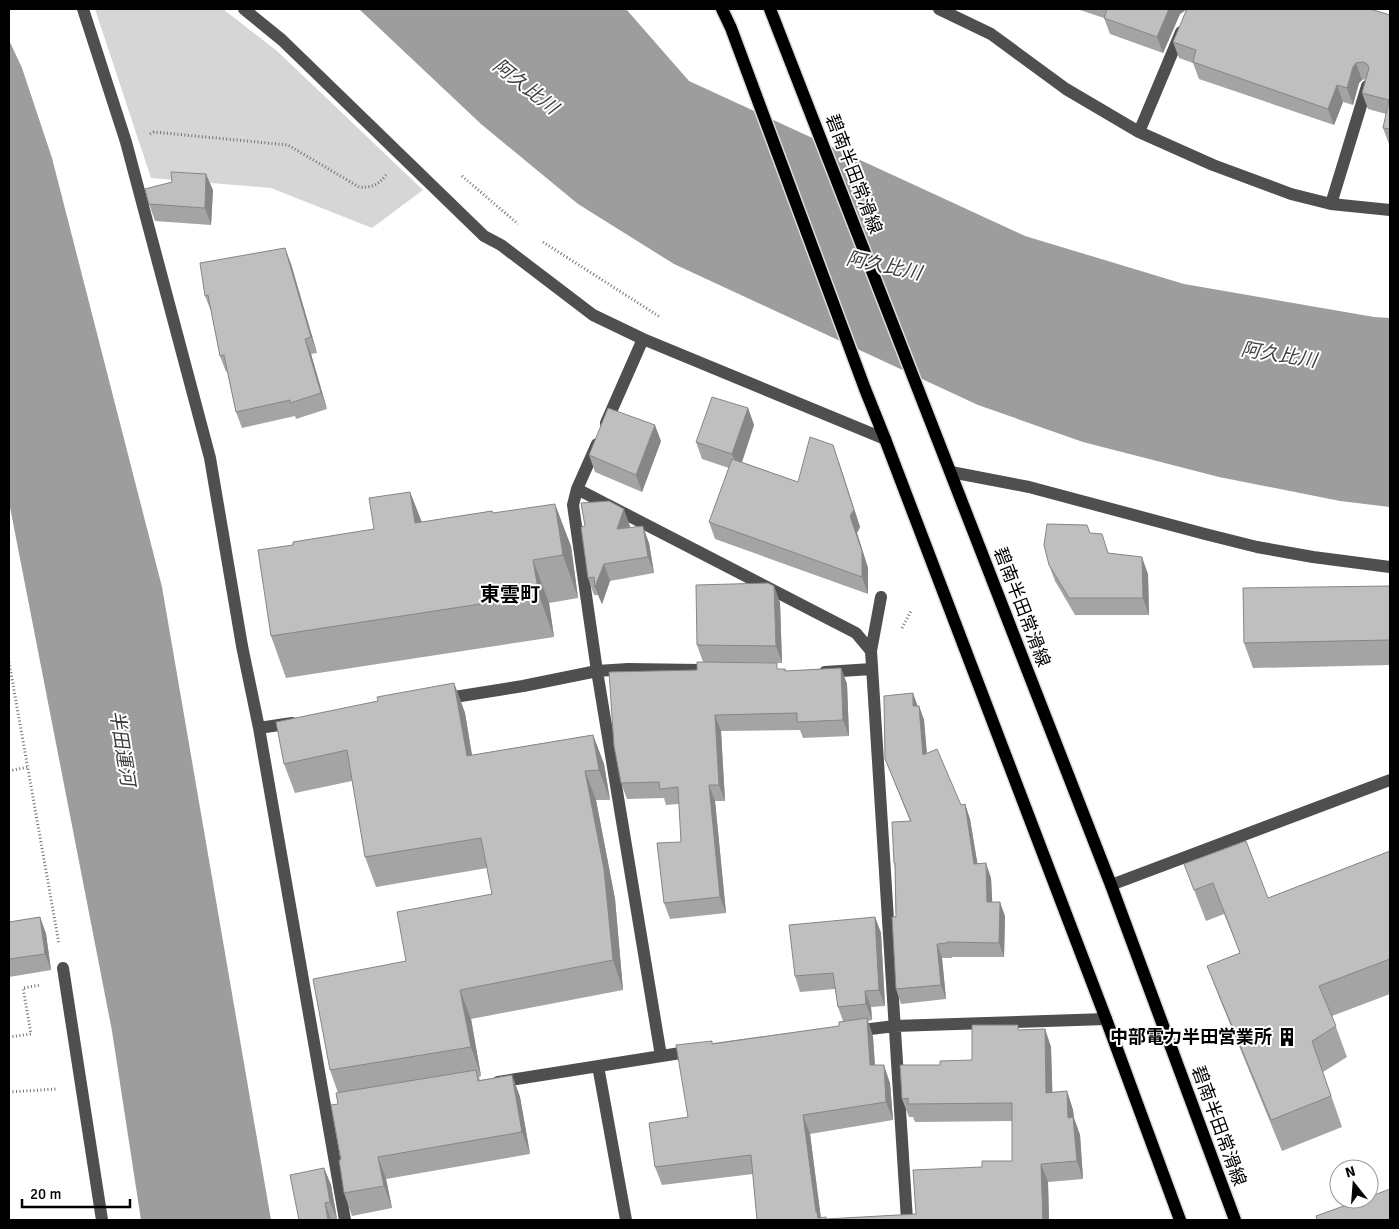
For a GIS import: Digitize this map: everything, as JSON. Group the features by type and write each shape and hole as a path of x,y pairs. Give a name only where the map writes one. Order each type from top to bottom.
{"main road":[{"path":"722,9 731,28 865,390 1106,1019 1180,1220"},
{"name":"碧南半田常滑線","path":"770,9 1111,884 1235,1220"}],"street":[{"path":"83,9 126,142 210,458 242,646 331,1109 345,1220"},
{"path":"244,9 282,40 484,236 501,245 593,315 643,339 885,439"},
{"path":"938,9 991,34 1066,89 1139,132 1212,164 1282,191 1331,204 1390,210"},
{"path":"1139,132 1187,18"},
{"path":"1331,204 1367,86"},
{"path":"643,339 577,489 573,505 597,671 661,1056"},
{"path":"951,472 1029,487 1257,547 1313,557 1390,567"},
{"path":"577,489 856,633 871,651"},
{"path":"881,597 871,651 908,1220"},
{"path":"425,701 523,686 597,671 628,669 708,670"},
{"path":"808,672 872,669"},
{"path":"259,728 308,720"},
{"path":"1111,884 1390,780"},
{"path":"64,974 102,1220"},
{"path":"843,1032 895,1026 1106,1019"},
{"path":"481,1085 705,1049"},
{"path":"598,1066 626,1220"}],"path":[{"path":"126,142 154,132 288,145 358,187 370,188 380,183 403,158"},
{"path":"457,172 524,229"},
{"path":"540,240 662,318"},
{"path":"9,662 64,974 23,988 31,1034 9,1037"},
{"path":"9,771 28,767"},
{"path":"9,1092 82,1087"}],"shaded area":[{"path":"95,9 223,9 277,51 423,190 372,228 271,188 151,178"}],"water":[{"name":"阿久比川","path":"359,9 626,9 689,81 1025,236 1184,284 1374,317 1390,318 1390,507 1340,501 1219,477 1083,442 978,405 674,264 578,204 481,124"},
{"name":"半田運河","path":"9,40 22,68 52,158 162,587 271,1220 141,1220 112,1031 9,502"}],"building":[{"path":"1107,9 1169,9 1157,37 1104,18"},
{"path":"1187,9 1370,9 1390,15 1390,129 1383,128 1389,100 1362,93 1369,68 1367,64 1363,62 1356,63 1347,88 1337,85 1328,109 1193,62 1196,50 1173,42"},
{"path":"171,172 206,174 205,208 149,204 145,189 172,182"},
{"path":"285,248 311,337 305,339 321,393 290,403 290,400 236,412 224,355 220,356 208,295 205,296 200,263"},
{"path":"712,397 748,408 732,454 696,442"},
{"path":"608,408 655,425 636,475 589,455"},
{"path":"810,437 833,445 854,510 850,516 862,551 862,577 709,522 732,459 798,482"},
{"path":"410,492 415,523 492,511 493,513 555,504 563,555 533,560 539,595 271,636 258,550 293,545 293,542 374,529 369,498"},
{"path":"609,501 624,509 617,529 643,526 648,557 604,564 595,587 594,577 588,578 581,527 585,526 581,503"},
{"path":"1047,524 1087,525 1090,533 1102,534 1108,553 1142,557 1143,598 1069,598 1049,565 1044,545"},
{"path":"768,583 774,586 776,646 697,645 696,585"},
{"path":"1390,586 1390,640 1244,643 1243,588"},
{"path":"697,662 777,663 777,669 785,669 785,671 841,668 843,720 797,722 797,713 715,715 719,785 709,785 720,897 664,903 657,843 681,842 678,787 660,789 659,782 621,783 614,746 609,672 697,670"},
{"path":"454,683 467,756 593,735 599,770 585,771 604,869 613,960 460,990 471,1047 330,1070 313,979 406,961 397,912 492,894 481,838 365,857 347,750 284,764 276,722 378,701 377,697"},
{"path":"913,693 913,706 919,706 923,755 937,749 961,805 965,804 974,864 986,863 987,902 1000,902 999,943 947,942 937,944 941,985 896,989 892,917 896,917 892,822 911,821 885,759 884,696"},
{"name":"中部電力半田営業所","path":"1246,841 1268,898 1390,851 1390,959 1319,986 1336,1026 1312,1041 1331,1096 1271,1120 1207,966 1240,953 1213,883 1194,890 1184,864"},
{"path":"40,917 45,954 9,959 9,922"},
{"path":"875,917 879,990 865,991 866,1004 838,1007 833,973 795,976 789,925"},
{"path":"867,1018 870,1065 884,1065 886,1102 803,1115 818,1218 916,1214 913,1170 982,1167 982,1161 1012,1161 1012,1103 908,1104 908,1098 902,1099 900,1065 940,1065 940,1061 972,1060 972,1025 1018,1025 1018,1030 1045,1029 1046,1093 1067,1091 1068,1118 1073,1117 1077,1161 1041,1164 1043,1220 757,1220 751,1155 655,1167 649,1123 688,1117 676,1045 712,1041 712,1044 839,1026 839,1022"},
{"path":"476,1070 478,1081 512,1075 522,1132 378,1157 384,1186 344,1193 339,1160 341,1160 331,1105 338,1104 336,1093"},
{"path":"324,1168 330,1202 325,1203 328,1220 299,1220 290,1175"},
{"path":"1390,1189 1390,1220 1317,1220 1316,1216 1335,1209 1379,1209 1379,1193"}],"place":[{"name":"中部電力半田営業所","path":"1287,1037"}],"district":[{"name":"東雲町","path":"510,594"}]}
